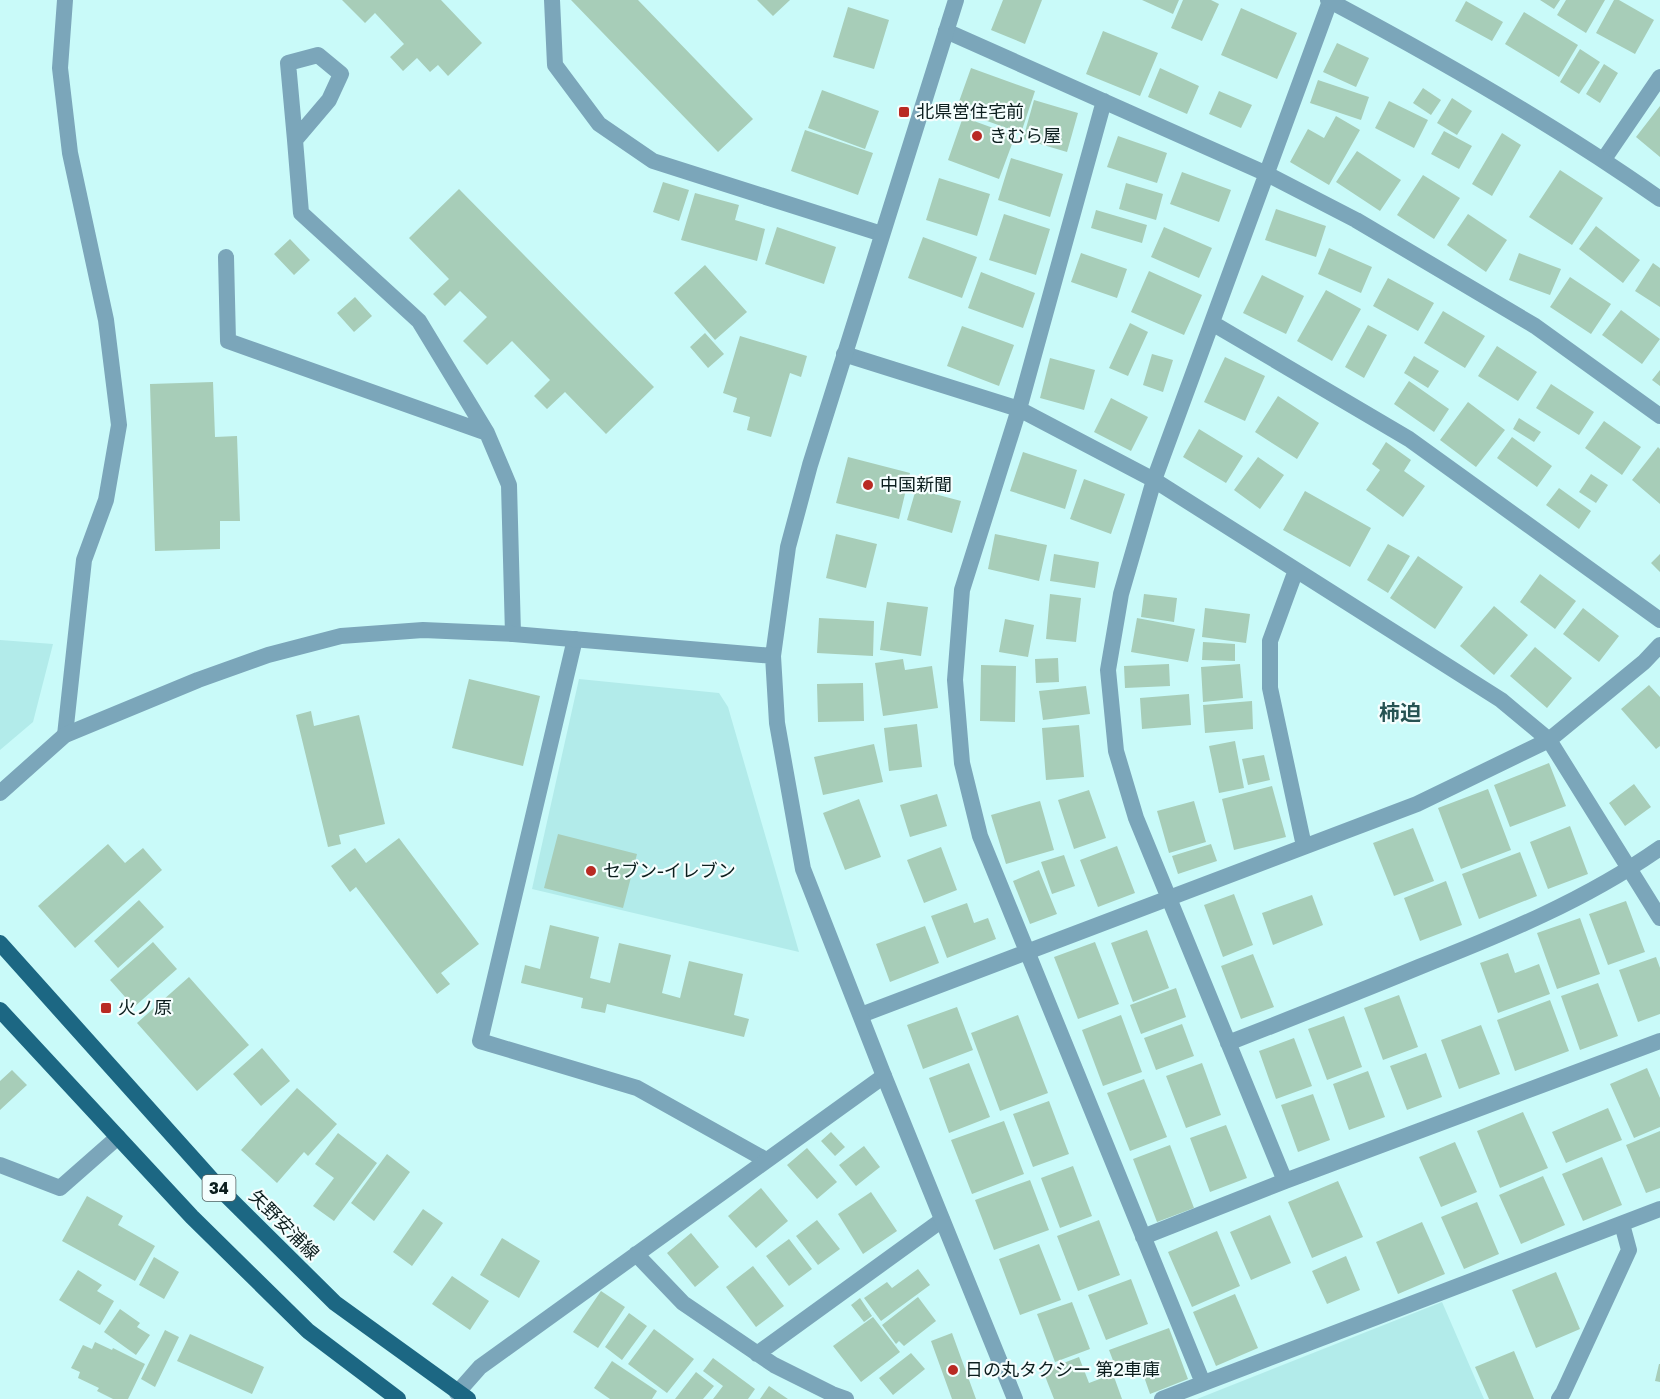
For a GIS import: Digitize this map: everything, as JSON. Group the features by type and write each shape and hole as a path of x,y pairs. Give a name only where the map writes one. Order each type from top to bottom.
{"main road":[{"name":"矢野安浦線","path":"0,943 224,1193 334,1303 463,1396"},
{"name":"34","path":"0,1010 192,1217 308,1331 398,1399"}],"street":[{"path":"65,0 60,68 70,153 106,320 119,425 106,500 84,560 65,735"},
{"path":"552,0 555,65 599,124 653,161 882,234"},
{"path":"956,0 810,465 788,547 773,656 777,723 803,869 1015,1399"},
{"path":"1285,1181 1136,818 1116,751 1108,670 1121,594 1154,480 1329,1 1400,38 1604,159 1660,199"},
{"path":"946,31 1267,174 1356,220 1535,326 1660,416"},
{"path":"295,140 329,99 341,74 318,54 288,63 301,213 419,321 487,433 509,485 513,634"},
{"path":"1604,159 1660,77"},
{"path":"1104,101 1019,410 963,590 955,680 962,763 980,836 1203,1383"},
{"path":"226,257 228,341 487,433"},
{"path":"1212,322 1409,439 1660,620"},
{"path":"844,354 1019,410 1154,480 1501,700 1549,740 1660,918"},
{"path":"1296,570 1270,641 1270,688 1304,846"},
{"path":"0,792 65,735 228,669 268,655 341,636 423,630 513,634 773,656"},
{"path":"575,639 480,1041 638,1088 766,1160"},
{"path":"861,1015 1417,804 1549,740 1644,662 1660,645"},
{"path":"1228,1043 1510,931 1630,870 1660,848"},
{"path":"1143,1237 1285,1181 1660,1041"},
{"path":"463,1396 480,1367 884,1076"},
{"path":"0,1165 60,1188 118,1137"},
{"path":"1162,1399 1660,1209"},
{"path":"757,1354 942,1220"},
{"path":"1559,1399 1629,1250 1622,1224"},
{"path":"636,1254 683,1303 783,1370 846,1399"}],"shaded area":[{"path":"0,640 53,644 33,722 0,750"},
{"path":"579,679 719,693 728,707 799,952 532,889"},
{"path":"1442,1302 1484,1399 1197,1399"}],"building":[{"path":"342,0 441,0 482,43 448,76 438,65 430,72 417,58 403,71 390,57 404,44 375,13 365,23"},
{"path":"571,0 638,0 753,119 718,152"},
{"path":"757,0 790,0 773,16"},
{"path":"1003,0 1042,0 1025,44 991,30"},
{"path":"1142,0 1179,0 1173,14"},
{"path":"1183,0 1211,0 1219,4 1202,41 1171,28"},
{"path":"1540,0 1560,0 1554,9"},
{"path":"1566,0 1605,0 1586,33 1557,15"},
{"path":"1614,0 1619,0 1654,20 1635,54 1596,33"},
{"path":"1466,1 1503,22 1492,41 1455,21"},
{"path":"848,7 889,20 874,69 833,57"},
{"path":"1241,8 1297,33 1277,79 1221,55"},
{"path":"1524,12 1578,45 1559,77 1505,44"},
{"path":"1103,31 1158,53 1140,96 1086,74"},
{"path":"1337,43 1369,58 1356,87 1323,72"},
{"path":"1580,49 1600,62 1579,94 1560,82"},
{"path":"1604,64 1618,73 1600,103 1586,94"},
{"path":"971,68 1035,91 1021,133 956,110"},
{"path":"1160,68 1199,86 1187,114 1148,97"},
{"path":"1318,80 1369,97 1361,120 1310,103"},
{"path":"1423,88 1441,100 1431,115 1413,103"},
{"path":"822,90 879,111 865,149 808,128"},
{"path":"1219,91 1252,105 1241,128 1209,114"},
{"path":"1452,98 1472,111 1457,135 1437,123"},
{"path":"1034,100 1078,113 1067,152 1023,139"},
{"path":"1389,101 1428,120 1414,148 1375,128"},
{"path":"1660,106 1660,157 1636,137"},
{"path":"1336,116 1360,130 1329,185 1290,162 1308,129 1324,138"},
{"path":"963,117 1015,136 999,179 948,160"},
{"path":"805,130 873,153 858,195 791,171"},
{"path":"1444,131 1472,146 1459,169 1431,154"},
{"path":"1502,133 1521,145 1492,196 1472,184"},
{"path":"1118,136 1167,153 1157,183 1107,167"},
{"path":"1357,151 1401,180 1380,211 1336,182"},
{"path":"1011,158 1063,174 1050,217 998,200"},
{"path":"1560,170 1603,198 1572,245 1529,217"},
{"path":"1182,172 1231,190 1219,222 1170,204"},
{"path":"1423,175 1460,198 1434,239 1397,215"},
{"path":"939,178 990,194 977,236 926,220"},
{"path":"663,182 689,190 679,221 653,212"},
{"path":"1126,183 1163,194 1156,220 1119,209"},
{"path":"459,189 654,387 606,434 565,392 547,409 534,396 550,380 512,341 487,365 463,341 487,317 460,291 445,306 433,294 449,279 409,238"},
{"path":"695,193 739,205 735,220 765,229 757,261 681,240"},
{"path":"1276,209 1326,226 1316,257 1265,240"},
{"path":"1096,210 1147,225 1142,243 1091,228"},
{"path":"1004,214 1050,229 1036,275 989,260"},
{"path":"1468,214 1507,240 1486,272 1447,245"},
{"path":"1596,226 1640,260 1623,283 1579,249"},
{"path":"777,227 836,247 824,284 765,264"},
{"path":"1164,227 1212,248 1199,278 1151,257"},
{"path":"923,237 977,257 962,298 908,278"},
{"path":"290,239 310,260 294,275 274,254"},
{"path":"1329,248 1372,267 1361,293 1318,274"},
{"path":"1081,253 1127,269 1117,298 1071,282"},
{"path":"1519,253 1561,269 1550,295 1509,280"},
{"path":"1653,263 1660,268 1660,307 1635,291"},
{"path":"705,265 747,312 715,340 674,293"},
{"path":"1149,271 1202,295 1184,335 1131,312"},
{"path":"981,272 1035,293 1023,328 968,308"},
{"path":"1262,275 1304,296 1286,334 1243,313"},
{"path":"1570,277 1611,304 1591,334 1550,307"},
{"path":"1388,278 1434,303 1418,331 1373,306"},
{"path":"1326,290 1361,309 1332,361 1297,341"},
{"path":"355,297 372,316 354,332 337,313"},
{"path":"1621,310 1660,339 1642,364 1602,335"},
{"path":"1443,311 1485,336 1465,368 1424,343"},
{"path":"1130,323 1148,332 1128,376 1109,368"},
{"path":"1368,325 1387,335 1364,378 1345,367"},
{"path":"962,326 1014,345 999,386 947,366"},
{"path":"705,333 724,354 708,368 690,347"},
{"path":"740,336 807,356 801,377 790,373 771,437 747,430 750,417 733,412 737,398 723,393"},
{"path":"1497,346 1537,372 1518,401 1478,376"},
{"path":"1152,354 1173,360 1163,392 1143,385"},
{"path":"1414,356 1439,371 1428,388 1404,373"},
{"path":"1225,357 1265,376 1245,421 1204,402"},
{"path":"1050,358 1095,370 1084,410 1040,398"},
{"path":"1660,370 1660,386 1652,380"},
{"path":"1409,381 1449,409 1434,432 1394,404"},
{"path":"213,382 215,437 237,436 240,521 220,521 220,549 155,551 150,384"},
{"path":"1551,384 1594,412 1579,435 1536,408"},
{"path":"1278,396 1319,423 1297,459 1255,432"},
{"path":"1111,398 1148,417 1131,451 1094,432"},
{"path":"1468,402 1505,430 1476,467 1440,440"},
{"path":"1519,418 1541,432 1534,442 1513,429"},
{"path":"1604,421 1641,447 1622,475 1585,448"},
{"path":"1199,429 1243,456 1226,483 1183,457"},
{"path":"1512,437 1552,466 1537,487 1497,458"},
{"path":"1386,442 1411,460 1404,471 1425,486 1403,517 1366,490 1380,470 1372,464"},
{"path":"1658,447 1660,449 1660,504 1632,480"},
{"path":"1023,452 1077,470 1065,509 1010,491"},
{"path":"848,457 910,473 899,519 836,503"},
{"path":"1258,457 1284,475 1260,509 1234,490"},
{"path":"1591,474 1608,485 1596,503 1579,492"},
{"path":"1084,479 1125,494 1111,534 1070,519"},
{"path":"1559,488 1591,511 1579,529 1546,505"},
{"path":"916,489 961,501 952,533 907,520"},
{"path":"1305,491 1371,528 1350,567 1283,530"},
{"path":"836,534 877,544 866,588 826,578"},
{"path":"995,534 1047,545 1039,581 988,569"},
{"path":"1388,544 1410,556 1388,593 1367,580"},
{"path":"1054,554 1099,562 1095,588 1050,581"},
{"path":"1660,554 1660,572 1651,563"},
{"path":"1418,556 1463,587 1435,629 1390,598"},
{"path":"1540,574 1576,601 1555,629 1520,602"},
{"path":"1050,594 1081,598 1076,642 1046,639"},
{"path":"1144,594 1177,598 1174,622 1141,617"},
{"path":"887,602 928,607 921,656 880,650"},
{"path":"1494,606 1528,635 1494,675 1460,646"},
{"path":"1205,608 1250,614 1246,643 1202,637"},
{"path":"1583,608 1619,636 1599,662 1563,634"},
{"path":"819,618 874,621 873,656 817,653"},
{"path":"1137,618 1195,629 1188,662 1131,652"},
{"path":"1005,619 1034,625 1028,657 999,652"},
{"path":"1203,642 1235,644 1235,661 1202,660"},
{"path":"1535,647 1572,678 1547,708 1510,676"},
{"path":"1058,658 1059,682 1036,683 1035,659"},
{"path":"903,659 905,670 932,666 938,708 883,716 875,663"},
{"path":"1169,664 1170,686 1125,688 1124,666"},
{"path":"1240,664 1243,698 1203,702 1201,667"},
{"path":"981,665 1016,666 1015,722 980,721"},
{"path":"469,679 540,696 523,766 452,748"},
{"path":"863,683 864,721 818,722 817,684"},
{"path":"1649,685 1660,697 1660,746 1656,749 1621,709"},
{"path":"1086,686 1090,714 1043,720 1039,691"},
{"path":"1189,694 1191,725 1142,729 1140,698"},
{"path":"1252,701 1253,729 1205,733 1203,705"},
{"path":"311,711 314,726 359,715 385,824 339,835 341,844 328,847 296,715"},
{"path":"917,724 922,767 889,771 884,728"},
{"path":"1079,725 1084,777 1046,780 1042,728"},
{"path":"1235,741 1244,788 1219,793 1209,746"},
{"path":"874,744 883,782 823,795 814,757"},
{"path":"1264,755 1270,780 1248,785 1242,759"},
{"path":"1549,763 1566,806 1510,827 1494,785"},
{"path":"1634,784 1651,807 1625,826 1609,803"},
{"path":"1272,786 1286,837 1234,850 1222,799"},
{"path":"1488,789 1511,850 1461,869 1438,808"},
{"path":"1089,790 1106,838 1074,849 1058,800"},
{"path":"937,794 947,826 910,837 900,805"},
{"path":"859,799 881,857 845,870 823,813"},
{"path":"1040,801 1054,850 1006,864 991,815"},
{"path":"1194,801 1206,842 1169,853 1157,811"},
{"path":"1570,826 1588,874 1548,889 1530,842"},
{"path":"1413,828 1434,881 1394,896 1373,843"},
{"name":"セブン-イレブン","path":"558,834 637,854 623,908 544,888"},
{"path":"399,838 479,944 441,973 450,984 437,994 356,887 350,892 331,866 355,848 366,863"},
{"path":"108,844 125,863 143,848 162,870 75,948 38,906"},
{"path":"1211,844 1217,861 1178,874 1172,856"},
{"path":"1117,846 1135,893 1098,907 1080,860"},
{"path":"941,847 957,890 924,903 907,860"},
{"path":"1520,852 1537,896 1479,919 1462,874"},
{"path":"1064,855 1075,886 1052,894 1041,862"},
{"path":"1039,870 1057,914 1030,924 1013,881"},
{"path":"1446,881 1462,925 1420,941 1404,898"},
{"path":"1234,894 1253,945 1223,957 1204,905"},
{"path":"1312,895 1323,925 1273,945 1262,913"},
{"path":"139,900 164,927 118,968 94,941"},
{"path":"1626,901 1645,952 1608,965 1589,914"},
{"path":"967,903 974,923 988,918 996,939 947,958 931,916"},
{"path":"1580,918 1600,974 1557,989 1537,933"},
{"path":"550,925 599,937 590,978 610,983 619,943 671,955 662,993 680,998 689,961 743,974 734,1015 749,1019 744,1037 607,1004 605,1013 581,1008 583,998 521,983 525,965 540,969"},
{"path":"925,926 939,963 890,982 876,944"},
{"path":"1147,930 1169,988 1133,1002 1111,943"},
{"path":"153,942 177,969 134,1007 110,980"},
{"path":"1095,942 1119,1004 1078,1019 1054,957"},
{"path":"1508,953 1515,973 1539,964 1550,994 1498,1013 1480,963"},
{"path":"1253,954 1274,1007 1241,1019 1221,966"},
{"path":"1656,957 1660,968 1660,1014 1638,1022 1619,970"},
{"path":"189,977 249,1045 197,1091 137,1023"},
{"path":"1598,983 1618,1036 1580,1050 1561,996"},
{"path":"1176,988 1186,1017 1141,1034 1130,1005"},
{"path":"1399,995 1418,1047 1383,1060 1364,1008"},
{"path":"1550,1000 1569,1051 1515,1071 1497,1020"},
{"path":"957,1007 973,1050 923,1069 907,1025"},
{"path":"1018,1015 1048,1093 1000,1111 971,1033"},
{"path":"1121,1015 1142,1072 1103,1086 1082,1030"},
{"path":"1344,1016 1362,1067 1327,1080 1308,1029"},
{"path":"1182,1024 1194,1056 1156,1070 1144,1038"},
{"path":"1481,1025 1500,1074 1459,1089 1441,1040"},
{"path":"1294,1038 1312,1086 1276,1099 1259,1051"},
{"path":"262,1048 290,1081 261,1106 233,1074"},
{"path":"1426,1053 1442,1097 1407,1110 1390,1066"},
{"path":"969,1063 990,1117 949,1133 929,1078"},
{"path":"1202,1063 1221,1115 1186,1128 1166,1076"},
{"path":"1647,1068 1660,1098 1660,1127 1634,1138 1610,1084"},
{"path":"12,1070 27,1085 0,1110 0,1081"},
{"path":"1368,1071 1385,1117 1349,1130 1333,1084"},
{"path":"1144,1079 1167,1137 1130,1151 1107,1093"},
{"path":"297,1088 337,1124 308,1156 304,1152 277,1183 241,1150"},
{"path":"1313,1094 1330,1140 1298,1152 1281,1105"},
{"path":"1049,1101 1069,1154 1033,1167 1013,1114"},
{"path":"1608,1108 1622,1140 1566,1163 1552,1132"},
{"path":"1523,1112 1548,1168 1500,1188 1477,1131"},
{"path":"1004,1121 1024,1174 972,1194 951,1140"},
{"path":"1226,1125 1247,1178 1210,1192 1190,1138"},
{"path":"1660,1131 1660,1188 1646,1193 1626,1145"},
{"path":"831,1132 845,1147 835,1156 821,1141"},
{"path":"338,1133 377,1163 334,1221 313,1206 334,1178 315,1164"},
{"path":"1455,1142 1477,1192 1441,1207 1419,1157"},
{"path":"1170,1145 1194,1208 1157,1222 1133,1159"},
{"path":"864,1146 880,1167 856,1186 839,1165"},
{"path":"807,1148 837,1182 817,1199 787,1165"},
{"path":"387,1154 410,1172 374,1221 351,1203"},
{"path":"1602,1157 1622,1205 1583,1221 1562,1174"},
{"path":"1073,1166 1092,1216 1060,1228 1041,1178"},
{"path":"1543,1176 1565,1225 1521,1244 1499,1195"},
{"path":"1030,1180 1049,1230 994,1250 975,1200"},
{"path":"1338,1181 1363,1237 1312,1258 1288,1202"},
{"path":"761,1188 788,1221 756,1248 728,1216"},
{"path":"871,1192 897,1231 863,1254 838,1214"},
{"path":"87,1196 123,1216 118,1225 155,1246 135,1281 62,1241"},
{"path":"1477,1202 1499,1254 1464,1269 1441,1217"},
{"path":"423,1209 443,1223 412,1266 393,1252"},
{"path":"1270,1215 1291,1263 1251,1280 1230,1232"},
{"path":"817,1220 840,1249 818,1265 796,1236"},
{"path":"1099,1220 1120,1275 1078,1291 1057,1236"},
{"path":"1422,1222 1445,1274 1398,1294 1376,1242"},
{"path":"1217,1231 1240,1286 1192,1307 1168,1252"},
{"path":"691,1233 719,1267 695,1287 667,1253"},
{"path":"502,1238 540,1261 519,1298 480,1275"},
{"path":"789,1239 812,1269 789,1286 766,1256"},
{"path":"1039,1244 1061,1300 1020,1315 999,1259"},
{"path":"1346,1256 1360,1290 1327,1304 1312,1271"},
{"path":"154,1257 179,1272 164,1299 139,1285"},
{"path":"753,1266 784,1306 756,1327 726,1287"},
{"path":"918,1269 930,1285 881,1321 864,1298 887,1282 892,1288"},
{"path":"78,1270 102,1285 97,1291 114,1301 100,1325 59,1300"},
{"path":"1556,1272 1580,1329 1536,1348 1512,1290"},
{"path":"452,1276 489,1301 470,1330 432,1304"},
{"path":"1131,1279 1148,1324 1106,1340 1088,1295"},
{"path":"601,1291 625,1307 598,1348 573,1332"},
{"path":"1235,1294 1258,1348 1216,1366 1193,1312"},
{"path":"918,1297 936,1321 904,1346 899,1341 896,1344 882,1325"},
{"path":"860,1298 872,1316 864,1322 851,1305"},
{"path":"1072,1302 1090,1349 1055,1362 1037,1314"},
{"path":"120,1309 140,1323 137,1327 150,1335 136,1355 104,1332"},
{"path":"629,1313 647,1326 622,1360 605,1347"},
{"path":"873,1317 900,1352 861,1382 833,1346"},
{"path":"1169,1328 1188,1379 1150,1394 1141,1368 1119,1376 1109,1350"},
{"path":"654,1329 694,1359 667,1393 628,1364"},
{"path":"165,1330 179,1337 155,1387 141,1379"},
{"name":"日の丸タクシー 第2車庫","path":"952,1333 976,1399 952,1399 931,1341"},
{"path":"190,1334 264,1367 252,1394 177,1361"},
{"path":"95,1342 145,1364 128,1399 113,1399 97,1391 99,1388 78,1378 80,1372 71,1368 83,1345 92,1349"},
{"path":"1514,1351 1534,1399 1489,1399 1475,1367"},
{"path":"911,1353 925,1369 893,1395 879,1378"},
{"path":"1079,1357 1089,1383 1113,1374 1122,1399 1054,1399 1043,1371"},
{"path":"713,1358 755,1389 748,1399 713,1399 723,1386 703,1371"},
{"path":"612,1361 657,1391 652,1399 610,1399 594,1388"},
{"path":"1660,1364 1660,1382 1655,1381"},
{"path":"696,1372 714,1386 703,1399 675,1399"},
{"path":"769,1386 788,1399 760,1399"}],"place":[{"name":"北県営住宅前","path":"904,112"},
{"name":"きむら屋","path":"977,136"},
{"name":"中国新聞","path":"868,485"},
{"name":"セブン-イレブン","path":"591,871"},
{"name":"火ノ原","path":"106,1008"},
{"name":"日の丸タクシー 第2車庫","path":"953,1370"}],"district":[{"name":"柿迫","path":"1400,713"}]}
